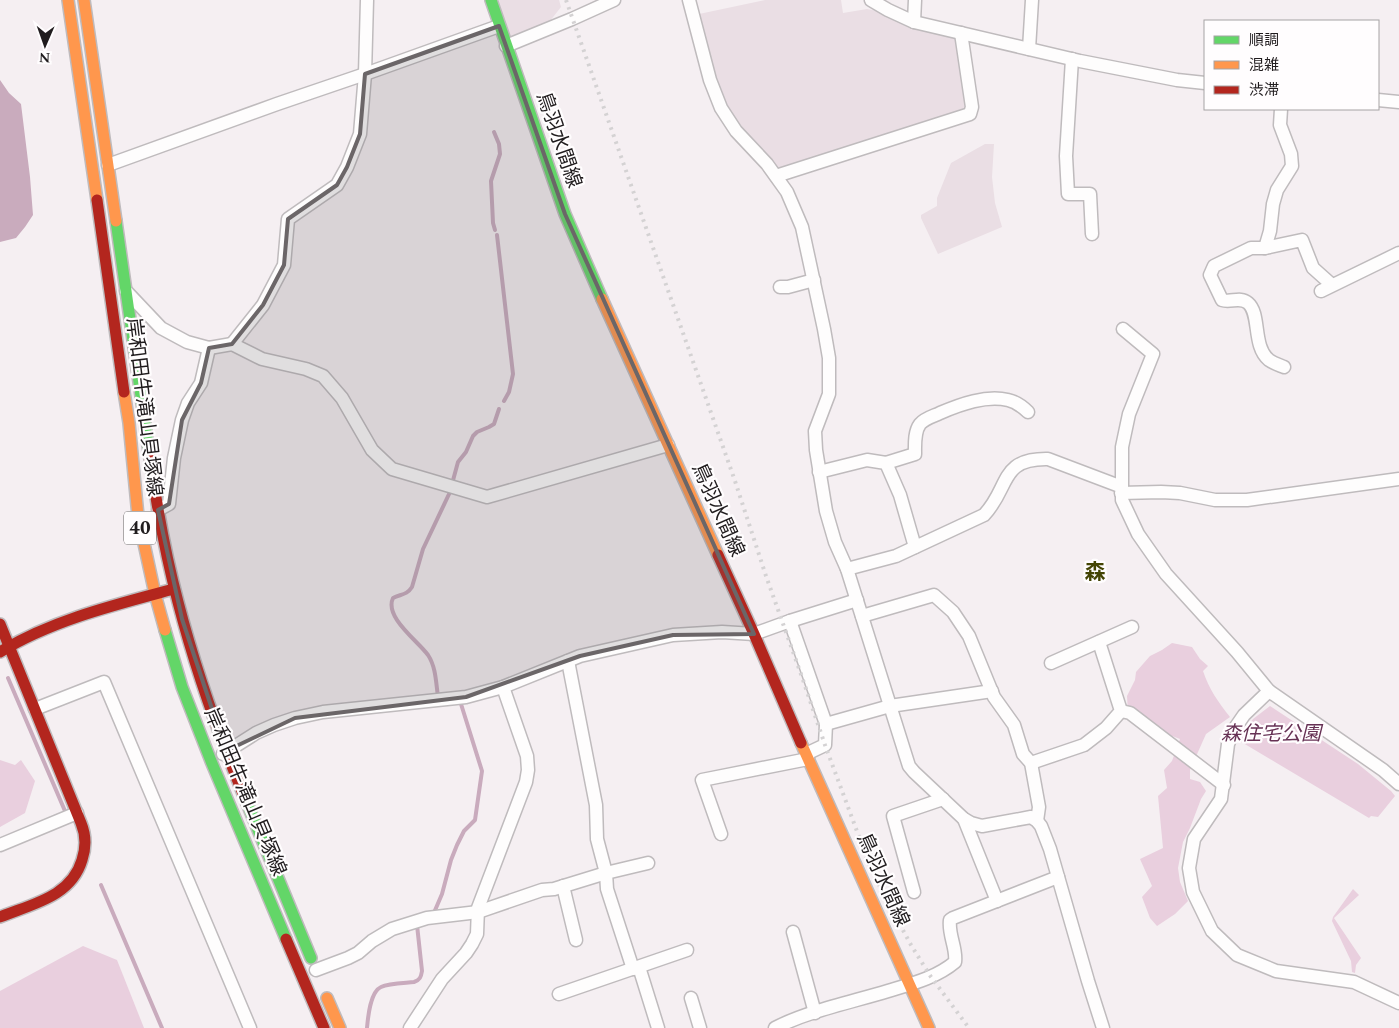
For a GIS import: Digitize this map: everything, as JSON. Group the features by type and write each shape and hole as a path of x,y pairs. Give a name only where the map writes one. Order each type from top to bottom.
{"main road":[{"name":"岸和田牛滝山貝塚線","path":"68,0 129,423 138,516 154,594 182,687 211,762 324,1028"},
{"name":"岸和田牛滝山貝塚線","path":"84,0 153,481 174,589 182,619 226,751 340,1028"},
{"name":"鳥羽水間線","path":"491,0 565,214 610,319 754,634 929,1028"},
{"path":"4,649 39,632 86,615 174,589"},
{"path":"0,624 4,649 35,709 77,813 85,838 85,851 81,865 73,880 59,892 0,917"}],"street":[{"path":"232,344 264,305 284,265 288,219 337,185 347,167 360,134 365,74 367,0"},
{"path":"506,46 614,0"},
{"path":"689,0 710,80 721,108 736,131 767,164 787,192 802,226 829,358 829,394 815,431 819,472 826,511 835,542 857,600 910,766 964,819 971,823 982,826 1031,817 1041,826 1103,1028"},
{"path":"871,0 914,22 1072,59 1177,80 1204,83"},
{"path":"914,22 915,0"},
{"path":"1029,49 1032,0"},
{"path":"108,166 499,26"},
{"path":"776,176 970,114 972,107 961,33"},
{"path":"1072,59 1066,156 1068,194 1090,194 1092,234"},
{"path":"1379,100 1399,102"},
{"path":"1265,248 1277,190 1292,166 1291,154 1280,125 1281,110"},
{"path":"1284,367 1270,360 1264,354 1259,343 1253,310 1248,303 1240,299 1228,302 1222,300 1210,274 1214,266 1251,248 1265,248 1302,240 1313,268 1326,288 1399,253"},
{"path":"780,287 788,287 814,280"},
{"path":"126,291 161,328 187,342 209,348 232,344 262,359 306,369 323,376 342,398 372,450 392,469 487,497 668,444"},
{"path":"1123,329 1152,354 1129,414 1122,447 1122,500 1138,534 1166,574 1237,652 1269,691 1383,770 1399,784"},
{"path":"158,510 169,504 174,458 182,420 188,403 201,383 209,348"},
{"path":"819,472 867,460 886,463 915,454 915,438 920,425 930,417 972,402 990,399 1008,400 1020,404 1028,412"},
{"path":"847,570 896,556 984,515 992,507 1008,474 1016,466 1036,459 1048,459 1122,490 1180,493 1215,500 1247,500 1399,479"},
{"path":"886,463 900,495 915,546"},
{"path":"862,616 934,595 953,612 969,636 994,697 1014,725 1023,754 1031,763 1039,807 1037,821"},
{"path":"211,762 226,751 274,725 295,718 323,712 466,697 503,687 580,656 673,635 722,632 754,634 857,600"},
{"path":"721,834 702,780 807,757 825,745 826,724 790,621"},
{"path":"1051,663 1132,627"},
{"path":"1099,642 1121,711"},
{"path":"568,661 596,805 597,839 606,873 607,889 658,1028"},
{"path":"35,709 104,682 250,1028"},
{"path":"410,1028 442,979 466,954 477,934 478,908 526,782 528,770 527,756 503,687"},
{"path":"826,724 890,706 992,691"},
{"path":"1269,691 1244,715 1235,728 1228,744 1221,799 1194,839 1189,868 1193,892 1212,931 1237,954 1276,971 1354,982 1399,1003"},
{"path":"1121,711 1130,713 1224,785"},
{"path":"1031,763 1084,745 1106,728 1121,711"},
{"path":"914,892 893,816 943,799"},
{"path":"0,844 77,813"},
{"path":"964,819 997,901"},
{"path":"319,978 358,953 372,940 392,929 427,918 478,912 542,890 554,889 606,873 648,863"},
{"path":"775,1028 815,1012 910,985 931,977 955,962 956,953 950,932 950,920 1058,878"},
{"path":"563,886 576,940"},
{"path":"793,932 815,1012"},
{"path":"559,994 687,950"},
{"path":"691,998 700,1028"}],"highlighted area":[{"path":"499,26 565,214 754,634 673,635 580,656 466,697 295,718 226,751 182,619 158,510 169,504 182,420 201,383 209,348 232,344 263,305 284,265 288,219 337,185 347,167 360,134 365,74"}],"shaded area":[{"path":"497,0 559,0 561,7 546,26 515,38 509,36"},
{"path":"765,0 841,0 843,13 867,9 883,12 958,39 968,109 776,176 736,131 710,80 699,14"},
{"path":"0,80 9,93 21,104 33,215 16,238 0,242"},
{"path":"985,144 994,144 992,177 995,203 1002,227 938,254 921,215 937,206 937,198 951,163"}],"green space":[{"path":"1172,643 1192,647 1200,659 1208,666 1203,671 1205,678 1214,695 1230,717 1206,734 1190,770 1190,779 1200,782 1206,791 1183,842 1178,868 1180,882 1188,901 1175,914 1157,926 1150,918 1142,897 1152,886 1140,859 1163,848 1158,796 1167,788 1164,770 1172,761 1180,739 1128,713 1127,696 1135,680 1136,672 1150,656"},
{"name":"森住宅公園","path":"1270,706 1358,764 1391,791 1395,796 1378,817 1371,816 1369,818 1238,740 1253,719"},
{"path":"0,760 15,765 21,760 35,781 25,813 0,827"},
{"path":"1353,889 1359,895 1334,918 1361,958 1356,965 1355,973 1352,972 1351,961 1332,921"},
{"path":"83,946 117,960 144,1028 0,1028 0,991"}],"waterway":[{"path":"494,132 499,144 500,154 491,181 495,230"},
{"path":"497,235 513,374 509,392 504,401"},
{"path":"452,484 458,462 466,452 473,436 494,424 499,409"},
{"path":"438,697 431,660 397,621 392,605 393,598 406,593 412,587 423,549 450,492"},
{"path":"8,678 65,811"},
{"path":"433,915 442,894 457,845 464,831 475,820 482,771 461,704"},
{"path":"101,885 162,1028"},
{"path":"367,1028 370,1005 377,990 381,987 397,983 414,982 421,977 417,925"}],"railway":[{"path":"566,0 735,481 825,745 871,869 911,945 931,977 969,1028"}],"traffic: fast":[{"path":"491,0 565,214 602,299"},
{"path":"116,221 149,452"},
{"path":"165,630 182,687 286,939"},
{"path":"244,796 311,958"}],"traffic: slow":[{"path":"68,0 97,200"},
{"path":"84,0 116,221"},
{"path":"602,299 718,555"},
{"path":"124,392 138,516 165,630"},
{"path":"801,743 929,1028"},
{"path":"327,998 340,1028"}],"traffic: jam":[{"path":"97,200 124,392"},
{"path":"149,452 173,584 208,700 244,796"},
{"path":"718,555 801,743"},
{"path":"0,652 40,631 61,623 105,608 170,590"},
{"path":"0,624 81,823 85,842 82,860 77,873 60,891 49,898 0,917"},
{"path":"286,939 324,1028"}],"district":[{"name":"森","path":"1095,573"}]}
